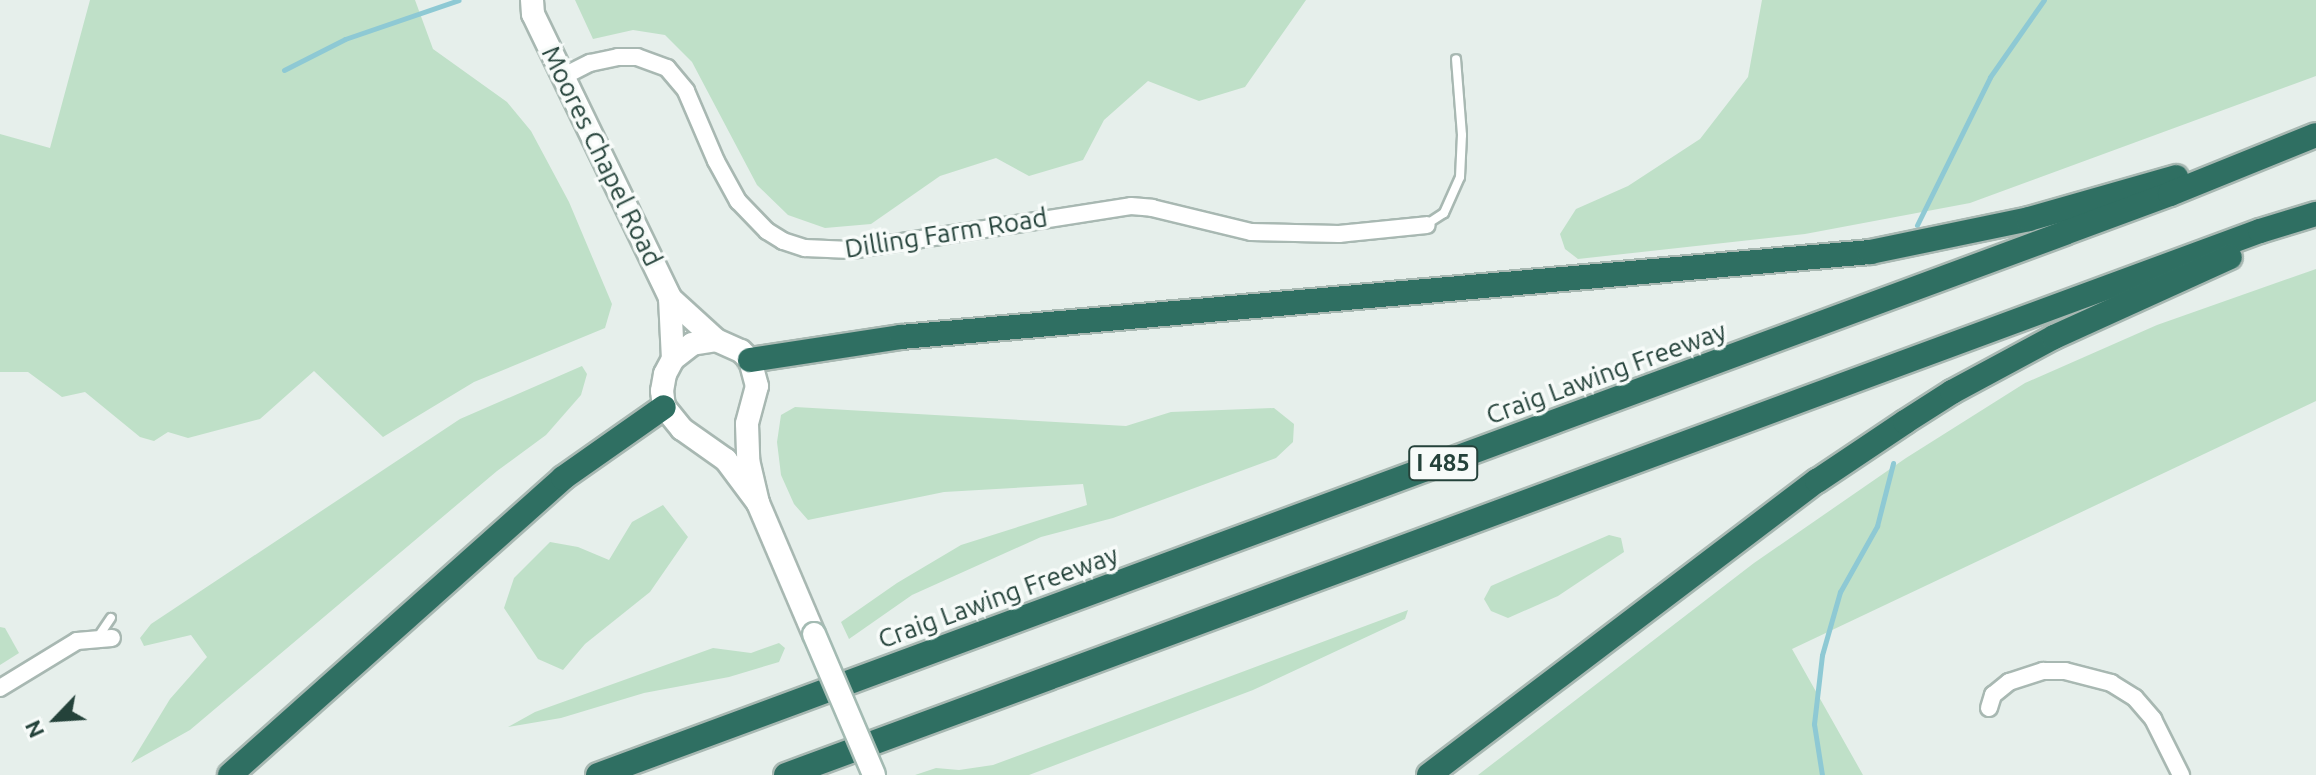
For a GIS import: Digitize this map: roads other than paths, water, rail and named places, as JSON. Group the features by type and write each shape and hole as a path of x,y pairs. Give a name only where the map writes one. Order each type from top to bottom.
{"highway":[{"name":"Craig Lawing Freeway","path":"598,775 2170,194 2316,135"},
{"path":"750,360 901,337 1870,252 2029,219 2287,146"},
{"path":"1429,775 1817,481 1952,392 2054,337 2316,216"},
{"name":"I 485","path":"786,775 2260,231 2316,216"},
{"path":"230,775 563,478 664,407"}],"main road":[{"name":"Moores Chapel Road","path":"515,0 533,7 670,298 716,340 741,351 750,360"},
{"name":"Moores Chapel Road","path":"664,407 662,391 673,359 670,298"},
{"path":"673,359 692,344 716,340"},
{"path":"750,360 757,386 745,437 758,503 874,775"},
{"path":"664,407 682,429 726,460 758,503"}],"street":[{"name":"Dilling Farm Road","path":"564,76 590,63 618,57 637,57 667,68 686,91 738,201 767,231 783,241 805,248 851,250 1131,206 1152,208 1251,232 1339,234 1427,225"},
{"path":"0,688 69,644 105,637"},
{"path":"1989,708 1993,695 2024,675 2065,671 2100,679 2135,698 2153,719 2181,775"}],"lane":[{"path":"1427,225 1444,213 1460,177 1462,135 1456,59"},
{"path":"105,637 111,618"}],"waterway":[{"path":"284,70 345,39 459,0"},
{"path":"1917,225 1990,77 2044,0"},
{"path":"1822,775 1814,724 1822,655 1840,592 1877,526 1893,463"}]}
